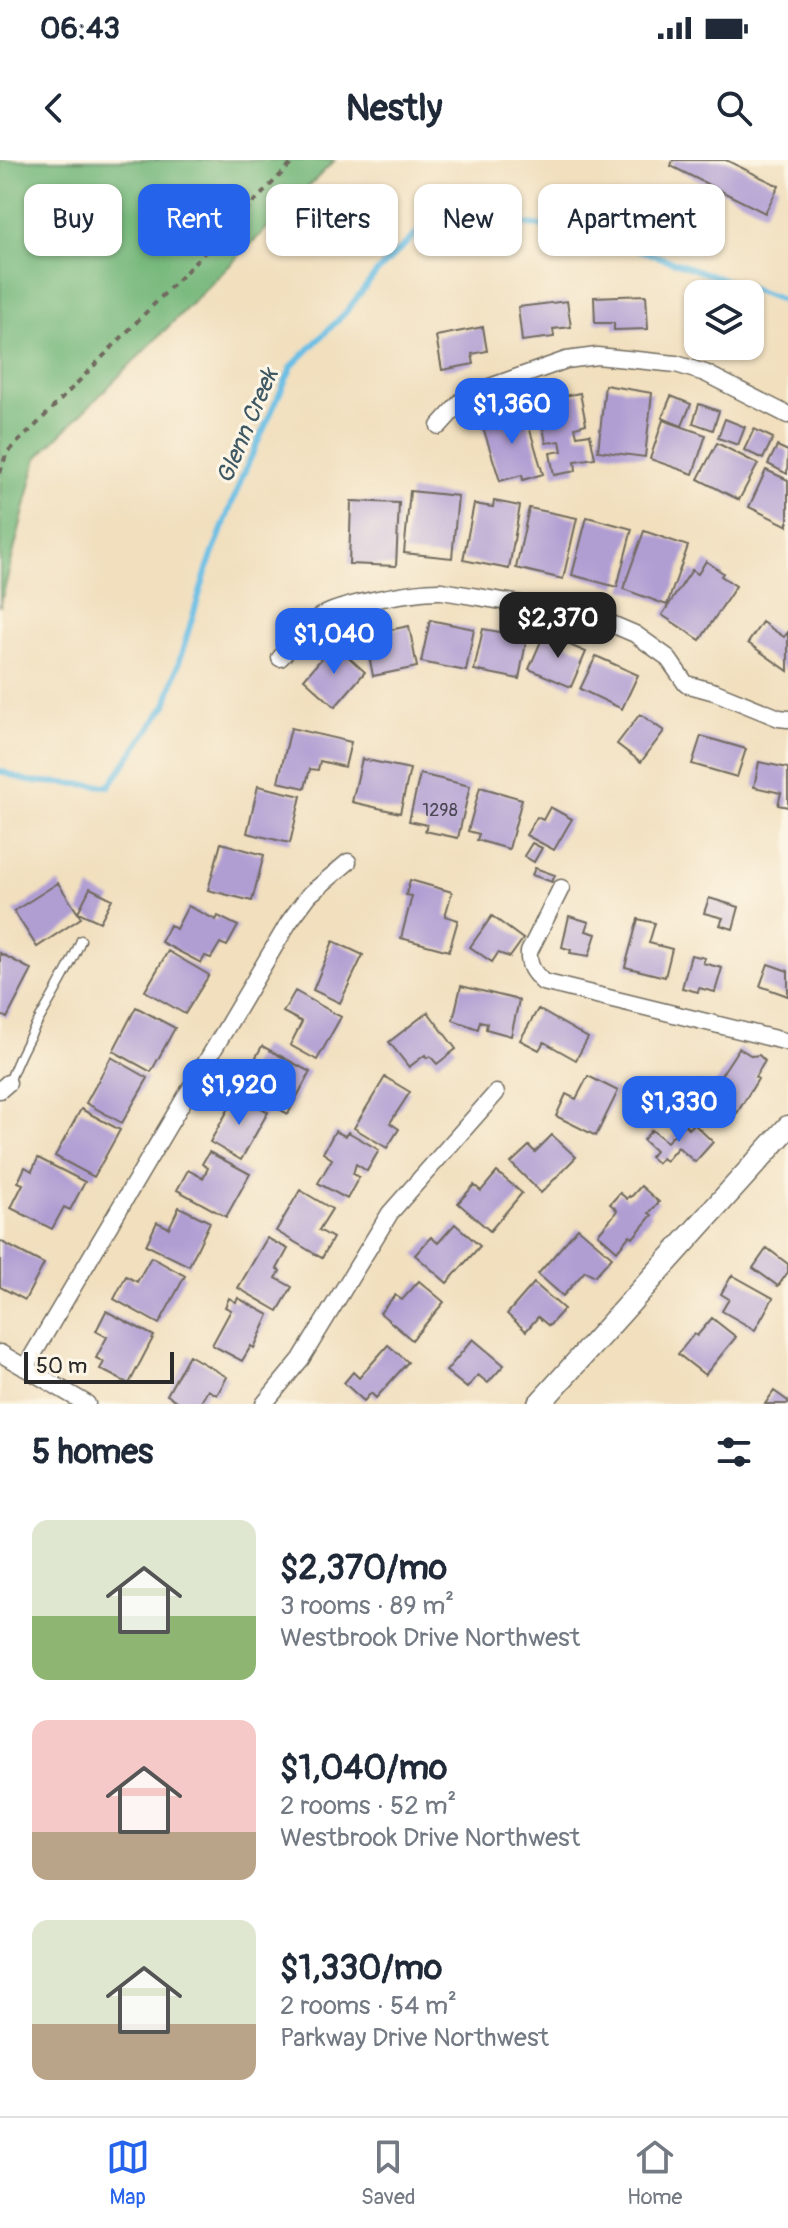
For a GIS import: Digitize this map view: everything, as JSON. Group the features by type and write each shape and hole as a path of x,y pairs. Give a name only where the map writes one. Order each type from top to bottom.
{"street":[{"path":"439,426 467,395 566,360 597,356 676,364 705,373 788,415"},
{"path":"280,658 319,618 333,611 419,590 442,591 613,622 667,657 686,684 788,719"},
{"path":"25,1368 289,922 309,895 348,862"},
{"path":"561,888 529,952 528,962 532,972 543,982 788,1042"},
{"path":"264,1404 301,1359 390,1213 496,1093"},
{"path":"539,1404 788,1127"},
{"path":"0,1353 87,1404"}],"lane":[{"path":"4,1087 20,1051 71,965 81,940"}],"path":[{"path":"0,473 7,452 295,160"}],"green space":[{"path":"0,160 335,160 311,184 266,184 266,229 250,245 250,184 138,184 138,256 239,256 37,458 0,607"}],"building":[{"path":"673,160 726,160 779,186 765,213 725,193 725,184 707,184 671,166"},
{"path":"646,295 648,329 614,330 614,323 595,323 594,297"},
{"path":"567,301 571,327 553,329 554,337 522,341 518,307"},
{"path":"483,327 487,351 472,354 474,364 442,370 436,336"},
{"path":"605,385 652,393 645,457 598,451"},
{"path":"580,393 586,424 575,427 577,436 590,434 595,458 575,461 576,471 554,475 550,453 562,451 560,441 546,443 538,401"},
{"path":"671,396 691,404 682,426 662,418"},
{"path":"699,404 719,411 713,430 693,423"},
{"path":"524,410 543,474 523,480 522,475 500,481 480,418 499,412 501,417"},
{"path":"725,419 745,427 738,445 718,438"},
{"path":"663,420 706,435 693,474 650,459"},
{"path":"754,429 773,438 763,459 744,450"},
{"path":"717,443 758,464 739,500 698,479"},
{"path":"777,446 788,451 787,474 768,464"},
{"path":"766,470 788,480 788,526 749,507"},
{"path":"410,491 458,496 452,558 404,553"},
{"path":"351,501 399,503 396,566 349,564"},
{"path":"494,501 520,506 509,569 463,560 474,504 493,507"},
{"path":"529,508 577,518 563,579 516,568"},
{"path":"587,517 632,529 617,587 572,575"},
{"path":"644,531 688,546 667,605 623,589"},
{"path":"706,561 736,586 700,640 662,615 692,570 698,574"},
{"path":"430,620 474,629 466,671 421,662"},
{"path":"762,622 784,637 788,632 788,671 748,643"},
{"path":"409,626 417,667 373,676 365,635"},
{"path":"483,629 527,637 519,679 474,670"},
{"path":"544,634 586,652 571,687 529,669"},
{"path":"334,644 365,672 335,707 304,679"},
{"path":"596,656 638,675 622,709 580,689"},
{"path":"640,714 664,731 641,762 617,744"},
{"path":"291,728 351,742 345,767 320,761 318,770 310,769 305,788 278,782"},
{"path":"701,736 746,749 737,777 692,764"},
{"path":"362,759 410,769 400,813 352,802"},
{"path":"759,762 788,768 788,807 778,805 781,793 754,787"},
{"path":"420,774 470,786 458,838 425,831 427,825 409,821"},
{"path":"258,786 301,796 290,843 247,833"},
{"path":"480,787 522,799 509,849 477,840 479,834 468,831"},
{"path":"550,807 572,819 554,850 526,835 537,817 543,820"},
{"path":"221,843 264,855 252,901 208,890"},
{"path":"532,843 542,848 534,862 524,856"},
{"path":"535,868 555,875 552,882 532,875"},
{"path":"410,880 452,892 445,916 458,920 449,951 401,938 412,896 406,895"},
{"path":"58,883 81,918 37,947 14,911"},
{"path":"90,888 112,899 100,922 78,912"},
{"path":"709,898 739,907 733,929 720,925 723,918 704,913"},
{"path":"188,906 216,920 218,916 238,926 227,946 220,943 211,958 205,956 201,963 161,942 170,925 176,929"},
{"path":"492,916 523,939 510,957 498,953 492,962 470,947"},
{"path":"569,916 589,922 586,931 596,934 589,956 570,953 571,950 562,947"},
{"path":"638,919 655,923 649,943 672,949 665,977 625,967"},
{"path":"333,941 363,955 340,1003 313,990"},
{"path":"168,951 209,975 185,1014 145,991"},
{"path":"0,953 32,970 7,1018 0,1014"},
{"path":"691,955 705,958 703,963 722,968 715,992 682,988"},
{"path":"768,964 788,971 788,996 760,986"},
{"path":"461,986 519,1000 511,1036 486,1029 487,1023 480,1021 478,1029 453,1020"},
{"path":"295,991 341,1017 317,1060 290,1045 302,1022 283,1012"},
{"path":"136,1007 175,1028 151,1072 113,1051"},
{"path":"538,1009 588,1038 576,1060 544,1042 539,1050 520,1040"},
{"path":"428,1012 456,1049 437,1064 425,1055 409,1067 389,1042"},
{"path":"262,1046 310,1072 288,1114 251,1094 263,1073 251,1066"},
{"path":"739,1048 752,1056 759,1055 765,1061 737,1113 708,1095"},
{"path":"111,1057 148,1078 122,1123 86,1103"},
{"path":"588,1076 618,1091 596,1136 556,1116 566,1094 576,1099"},
{"path":"385,1077 410,1092 390,1123 399,1129 387,1148 354,1128"},
{"path":"237,1094 268,1112 241,1160 210,1142"},
{"path":"81,1109 120,1130 94,1177 55,1156"},
{"path":"684,1124 689,1129 694,1124 713,1142 695,1162 678,1147 666,1161 662,1158 657,1163 650,1157 655,1151 643,1140 652,1130 667,1142"},
{"path":"335,1131 345,1136 348,1132 379,1150 367,1171 356,1164 353,1174 359,1177 347,1199 318,1183 332,1159 323,1153"},
{"path":"552,1135 576,1157 541,1193 511,1163 529,1146 535,1152"},
{"path":"209,1152 250,1174 226,1217 177,1190 188,1170 203,1178 208,1168 202,1164"},
{"path":"38,1158 85,1182 70,1210 64,1207 52,1229 11,1208 23,1184 18,1182 25,1167 32,1171"},
{"path":"497,1172 522,1193 490,1231 458,1203 474,1185 481,1191"},
{"path":"641,1186 659,1202 633,1238 630,1235 617,1251 598,1234 617,1210 610,1204 620,1193 627,1199 631,1197"},
{"path":"300,1190 332,1209 319,1230 333,1238 322,1258 276,1231"},
{"path":"179,1207 210,1222 189,1266 146,1245 157,1222 169,1228"},
{"path":"455,1224 480,1246 447,1283 415,1255 431,1237 438,1243"},
{"path":"578,1228 612,1257 595,1276 585,1271 563,1296 538,1274"},
{"path":"267,1238 288,1249 277,1269 280,1271 276,1278 292,1287 278,1311 238,1288"},
{"path":"0,1241 44,1264 25,1300 0,1287"},
{"path":"767,1248 788,1264 788,1272 778,1286 753,1268"},
{"path":"151,1257 185,1276 159,1324 114,1299 126,1276 137,1282"},
{"path":"732,1275 773,1298 755,1330 722,1311 729,1299 721,1294"},
{"path":"419,1281 444,1302 412,1340 380,1313 395,1295 402,1300"},
{"path":"534,1283 564,1309 549,1326 538,1317 526,1331 507,1314"},
{"path":"229,1298 236,1302 238,1298 269,1315 254,1348 251,1346 242,1361 212,1345 231,1310 225,1307"},
{"path":"106,1311 154,1336 129,1384 100,1369 104,1362 96,1358 107,1337 96,1331"},
{"path":"712,1318 736,1337 705,1375 678,1354"},
{"path":"473,1339 504,1365 488,1383 478,1375 467,1388 446,1371"},
{"path":"388,1345 408,1362 376,1398 371,1393 364,1401 344,1383 353,1372 359,1378"},
{"path":"189,1355 227,1377 217,1395 208,1390 200,1404 182,1404 167,1395"},
{"path":"774,1391 788,1401 788,1404 765,1404"}],"waterway":[{"name":"Glenn Creek","path":"0,771 28,781 109,786 166,705 208,566 242,477 292,366 345,313 376,273 422,228 470,216 591,233 788,302"}]}
